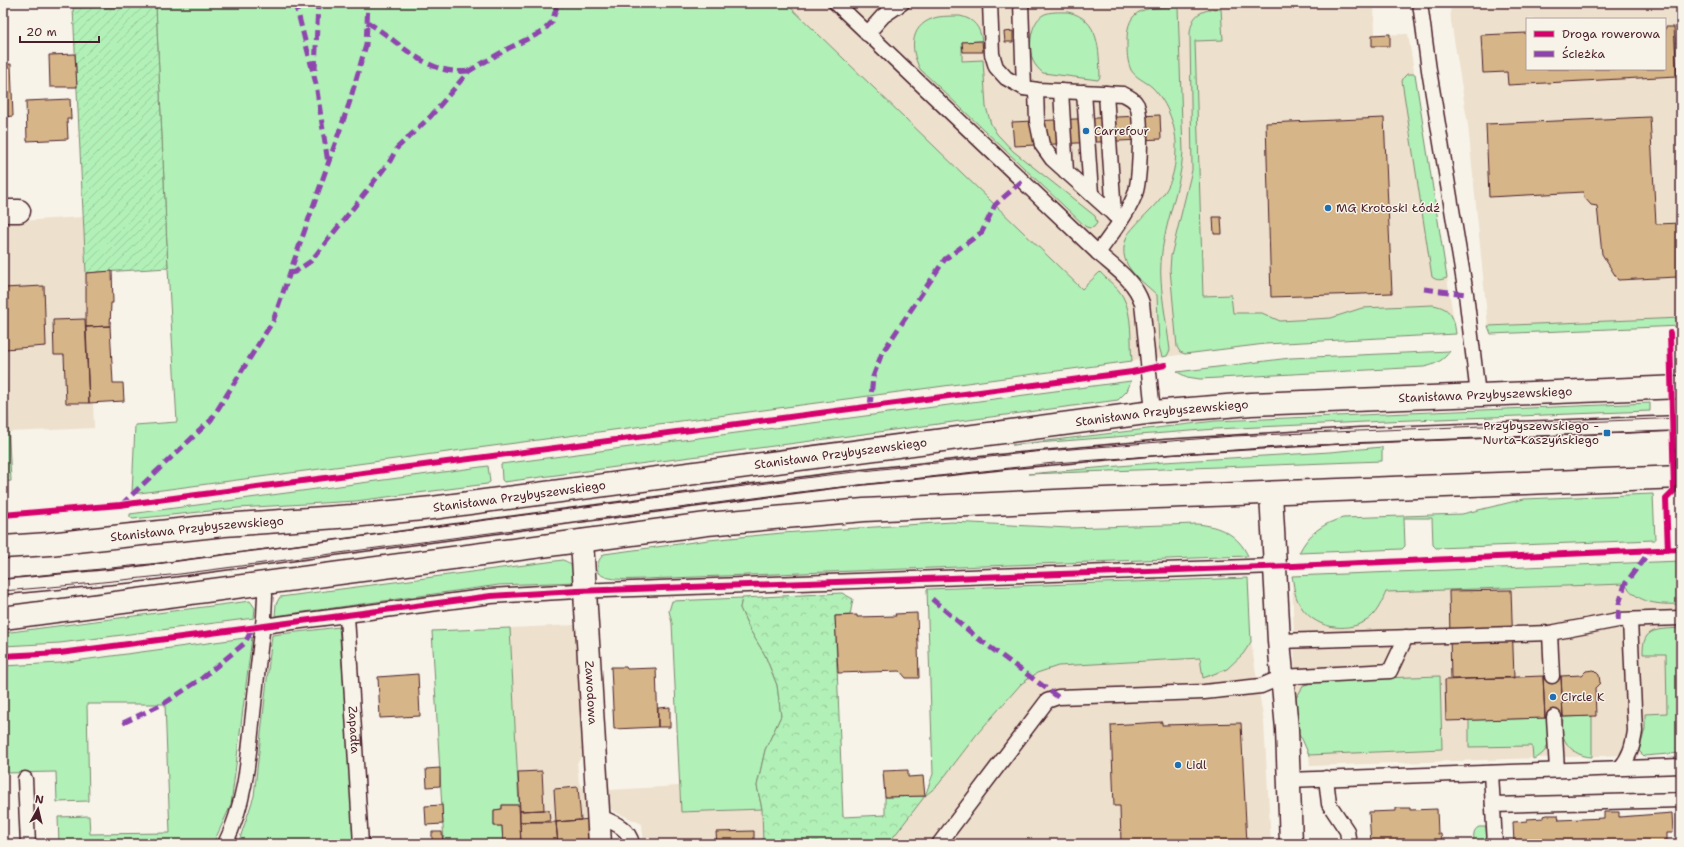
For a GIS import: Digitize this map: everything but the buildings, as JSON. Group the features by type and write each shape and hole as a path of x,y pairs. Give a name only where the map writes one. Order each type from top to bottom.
{"main road":[{"name":"Stanisława Przybyszewskiego","path":"3,547 49,544 224,525 388,513 1153,412 1251,404 1681,387"},
{"path":"3,618 708,524 864,510 1681,477"},
{"path":"1271,493 1279,641 1287,729 1291,844"},
{"name":"Zawodowa","path":"582,541 600,844"}],"lane":[{"path":"836,3 1098,254 1131,282 1138,292 1142,303 1153,412"},
{"path":"867,34 883,16 902,3"},
{"path":"990,3 992,54 996,67 1006,78 1030,89 1123,94 1134,99 1137,106 1140,148 1136,191 1117,217 1098,254"},
{"path":"1021,3 1030,89 1042,145 1052,159 1117,217"},
{"path":"1420,3 1429,70 1466,288 1478,395"},
{"path":"1061,91 1066,172"},
{"path":"1084,92 1091,194"},
{"path":"1106,93 1117,217"},
{"path":"3,587 132,575 829,481 1011,461 1166,447 1360,435 1681,423"},
{"path":"263,626 491,596 585,591 1275,566"},
{"path":"225,844 234,826 243,796 263,626 265,596 264,583"},
{"name":"Zapadła","path":"347,616 361,844"},
{"path":"1279,641 1550,633 1618,620 1681,618"},
{"path":"1620,768 1632,749 1635,731 1630,620"},
{"path":"1550,633 1552,676"},
{"path":"939,844 1046,701 1058,697 1204,692 1261,686 1282,677 1390,671 1406,637"},
{"path":"1554,717 1557,770"},
{"path":"1288,780 1681,766"},
{"path":"1491,772 1495,844"},
{"path":"1326,778 1329,804 1347,831 1349,844"},
{"path":"25,779 28,844"},
{"path":"1493,805 1681,800"},
{"path":"598,816 615,823 627,831 632,844"}],"shaded area":[{"path":"785,3 1374,3 1375,35 1408,34 1456,334 1265,344 1132,361 1095,364"},
{"path":"1450,3 1681,3 1681,318 1488,326 1468,125 1451,21"},
{"path":"83,217 86,273 85,319 89,402 93,403 94,428 9,432 3,315 3,222"},
{"path":"1681,561 1681,753 1310,766 1309,755 1302,739 1297,733 1292,576"},
{"path":"576,625 586,751 577,763 579,783 588,793 591,819 556,822 520,822 510,628"},
{"path":"1251,642 1264,723 1271,844 888,844 925,796 938,785 977,734 1021,684 1037,673 1058,666 1200,658 1203,678 1227,669 1243,654"},
{"path":"679,786 681,812 762,809 763,844 644,844 642,824 613,811 610,807 610,790"}],"green space":[{"path":"73,3 786,3 1082,289 1100,272 1121,293 1126,304 1130,320 1132,361 132,494 135,425 177,422 168,268 156,7 73,8"},
{"path":"156,7 168,268 86,273 73,8"},
{"path":"1178,7 1183,152 1179,180 1162,248 1162,294 1170,350 1167,356 1162,357 1159,346 1157,295 1130,269 1124,254 1124,244 1128,234 1161,198 1167,189 1175,166 1175,133 1163,100 1152,87 1131,70 1128,60 1127,43 1130,21 1135,15 1148,9"},
{"path":"1213,9 1221,9 1223,40 1195,41 1203,296 1231,295 1233,313 1262,313 1280,321 1331,318 1362,308 1433,305 1444,308 1448,311 1453,318 1456,334 1265,344 1185,354 1180,352 1177,347 1170,269 1171,256 1192,170 1190,33 1192,23 1196,16"},
{"path":"1055,12 1068,12 1079,16 1086,21 1096,37 1100,77 1098,80 1043,73 1033,61 1031,56 1031,36 1035,24 1043,15"},
{"path":"960,16 969,19 976,24 980,32 982,41 962,42 962,61 983,60 986,107 991,124 997,134 1013,151 1095,216 1097,223 1094,227 1086,227 920,69 916,61 913,45 914,37 917,31 929,20 938,17"},
{"path":"1407,74 1415,74 1447,278 1441,280 1437,280 1432,277 1402,81"},
{"path":"1681,318 1681,326 1491,334 1488,326"},
{"path":"3,321 11,481 3,482"},
{"path":"1450,351 1439,362 1424,367 1200,379 1187,377 1177,372 1290,358"},
{"path":"1131,381 1127,391 1118,400 504,482 502,480 501,464"},
{"path":"1650,403 1650,411 1216,429 1012,445 1215,421"},
{"path":"1382,447 1382,461 1028,474 1164,462 1330,452"},
{"path":"488,466 490,482 487,484 356,501 238,508 133,519 130,517 130,514"},
{"path":"1653,494 1655,540 1436,548 1433,545 1432,518 1404,518 1405,546 1402,549 1299,553 1307,540 1317,530 1329,523 1343,518 1462,514 1524,499"},
{"path":"952,522 1069,528 1197,524 1213,527 1227,532 1239,542 1248,556 633,579 608,578 598,573 598,562 604,554 709,540 782,533"},
{"path":"563,560 572,566 576,582 499,585 275,616 276,604 280,597"},
{"path":"1681,561 1681,604 1650,602 1636,596 1625,584 1386,592 1378,609 1369,619 1349,627 1332,627 1316,621 1310,616 1304,610 1296,597 1292,576"},
{"path":"1248,578 1251,642 1243,654 1227,669 1203,678 1200,658 1058,666 1037,673 1021,684 977,734 938,785 925,796 933,774 927,589"},
{"path":"842,593 853,599 850,615 835,616 843,817 885,815 885,797 925,796 888,844 763,844 762,809 757,786 765,750 781,716 777,685 765,655 750,630 740,608 742,598"},
{"path":"742,598 740,608 750,630 765,655 777,685 781,716 765,750 757,786 762,809 681,812 672,623 669,611 672,601"},
{"path":"250,601 255,608 254,618 60,643 3,646 3,633"},
{"path":"339,627 351,779 354,844 238,844 254,796 272,635"},
{"path":"510,628 519,805 502,805 502,809 494,810 494,826 502,826 503,844 444,844 432,631"},
{"path":"1681,628 1681,753 1644,756 1639,751 1645,729 1645,714 1667,713 1666,654 1643,654 1645,638 1653,631"},
{"path":"252,637 231,805 213,844 59,844 58,817 89,816 90,834 170,833 165,704 87,704 89,801 57,802 56,772 3,773 3,666 60,663"},
{"path":"1440,676 1442,749 1309,755 1302,739 1297,733 1296,698 1304,685 1324,680"},
{"path":"1592,716 1592,757 1587,757 1574,751 1565,741 1562,734 1563,717"},
{"path":"1548,718 1549,737 1547,748 1539,756 1533,759 1532,746 1469,747 1469,720"},
{"path":"1479,827 1486,827 1487,844 1474,844 1474,832"}],"tram line":[{"path":"3,579 160,563 828,475 1034,452 1234,436 1681,418"},
{"path":"3,591 180,574 815,490 1054,463 1291,446 1681,431"}],"marked path":[{"path":"294,3 298,13 316,84 328,163"},
{"path":"315,70 318,3"},
{"path":"121,505 211,420 273,321 349,104 366,45 368,3"},
{"path":"290,273 295,272 311,261 390,161 397,148 431,116 469,71 509,48 542,32 552,22 557,6 565,3"},
{"path":"367,22 427,63 454,71 469,71"},
{"path":"870,407 873,377 882,353 945,259 982,232 995,205 1022,181"},
{"path":"1424,289 1466,294"},
{"path":"1618,620 1619,604 1625,584 1650,551"},
{"path":"932,599 976,637 1058,697"},
{"path":"123,723 165,703 201,679 245,643 253,627"}],"cycle path":[{"path":"1668,550 1666,499 1674,491 1670,333"},
{"path":"3,515 120,505 1132,372 1165,365"},
{"path":"3,656 60,653 491,596 577,591 1293,566 1681,549"}],"place":[{"name":"Carrefour","path":"1086,131"},
{"name":"MG Krotoski Łódź","path":"1328,208"},
{"name":"Przybyszewskiego - Nurta-Kaszyńskiego","path":"1607,433"},
{"name":"Circle K","path":"1553,697"},
{"name":"Lidl","path":"1178,765"}]}
